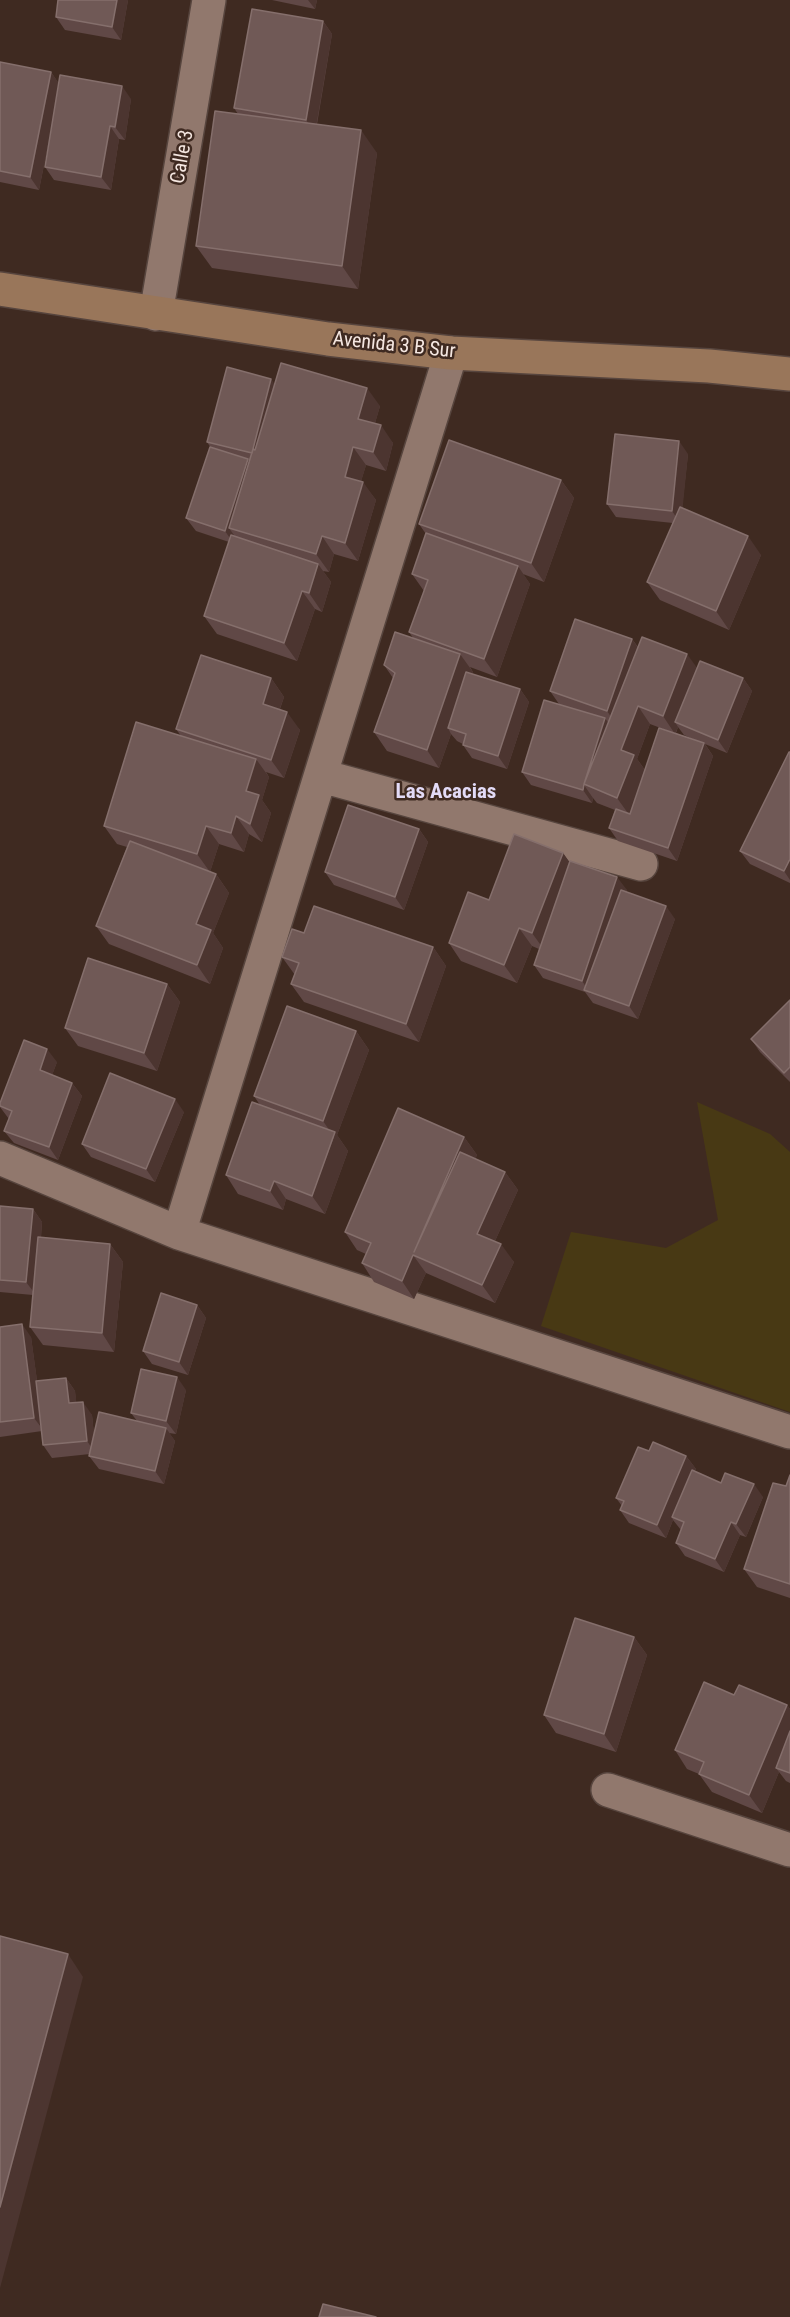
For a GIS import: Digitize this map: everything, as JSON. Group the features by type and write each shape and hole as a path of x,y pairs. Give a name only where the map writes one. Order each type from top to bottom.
{"street":[{"name":"Calle 3","path":"156,314 209,0"},
{"name":"Avenida 3 B Sur","path":"0,289 328,339 452,353 709,366 790,374"},
{"path":"179,1233 452,353"},
{"path":"322,776 640,864"},
{"path":"0,1158 179,1233 790,1432"},
{"path":"608,1790 790,1850"}],"shaded area":[{"path":"697,1102 770,1134 790,1152 790,1412 541,1326 571,1232 666,1248 718,1220"}],"building":[{"path":"58,0 117,0 112,27 56,17"},
{"path":"252,9 323,21 306,120 234,108"},
{"path":"0,62 51,72 30,177 0,171"},
{"path":"60,75 122,86 115,127 110,126 101,177 45,167"},
{"path":"215,111 361,130 342,266 196,246"},
{"path":"281,363 367,388 358,419 381,425 373,452 353,447 345,477 363,482 345,543 322,536 316,554 229,528"},
{"path":"227,367 271,379 252,453 207,442"},
{"path":"615,434 679,441 672,511 607,504"},
{"path":"449,440 561,480 531,563 419,524"},
{"path":"210,447 248,459 225,531 186,518"},
{"path":"680,507 748,536 716,611 647,582"},
{"path":"426,533 518,566 484,659 409,632 428,580 412,574"},
{"path":"231,535 318,564 309,593 302,591 284,643 204,616"},
{"path":"575,619 632,639 607,711 550,691"},
{"path":"395,632 460,654 427,750 374,732 395,673 384,665"},
{"path":"642,637 687,654 663,716 638,706 621,750 634,755 617,798 584,784"},
{"path":"201,655 271,678 263,704 287,712 271,760 176,729"},
{"path":"700,661 743,678 718,740 675,722"},
{"path":"466,672 520,689 498,756 463,745 466,734 448,728"},
{"path":"544,700 605,718 583,790 522,772"},
{"path":"136,722 256,759 246,791 259,795 250,824 236,816 231,833 206,826 197,854 104,826"},
{"path":"659,728 704,743 668,848 609,828 616,809 630,814"},
{"path":"789,752 790,859 784,871 740,851"},
{"path":"348,805 419,829 395,897 325,872"},
{"path":"514,834 563,853 532,933 519,928 504,965 449,943 468,892 489,900"},
{"path":"130,841 216,874 196,924 211,930 197,965 96,926"},
{"path":"570,861 617,877 582,981 534,965"},
{"path":"621,890 666,906 629,1006 584,990"},
{"path":"314,906 433,947 406,1024 291,984 299,963 282,957 292,929 304,933"},
{"path":"88,958 167,984 144,1053 65,1028"},
{"path":"790,1000 790,1067 784,1073 751,1039"},
{"path":"287,1006 356,1031 323,1121 254,1096"},
{"path":"24,1040 47,1049 40,1070 72,1083 49,1147 4,1131 12,1111 0,1106 0,1103"},
{"path":"110,1073 175,1099 146,1169 82,1144"},
{"path":"252,1102 335,1132 312,1196 274,1181 270,1191 226,1175"},
{"path":"398,1108 464,1137 414,1252 460,1152 505,1172 477,1234 501,1244 482,1285 413,1255 402,1281 362,1263 371,1243 345,1232"},
{"path":"0,1206 33,1209 26,1282 0,1280"},
{"path":"38,1237 110,1244 102,1333 30,1327"},
{"path":"161,1293 197,1305 179,1362 143,1351"},
{"path":"22,1324 34,1418 0,1422 0,1327"},
{"path":"141,1369 177,1377 166,1421 131,1413"},
{"path":"66,1378 69,1403 83,1402 87,1441 43,1445 36,1381"},
{"path":"99,1412 166,1428 155,1471 89,1456"},
{"path":"653,1442 686,1456 657,1525 620,1510 624,1501 616,1498 638,1447 649,1451"},
{"path":"692,1470 721,1483 725,1473 754,1484 736,1524 731,1522 715,1559 676,1543 684,1522 672,1517"},
{"path":"790,1475 790,1584 744,1569 773,1483 786,1486"},
{"path":"575,1618 634,1637 604,1734 544,1715"},
{"path":"704,1682 734,1695 739,1685 787,1705 749,1795 699,1774 704,1762 675,1750"},
{"path":"790,1731 790,1773 776,1768"},
{"path":"0,1936 68,1954 0,2207"},
{"path":"323,2304 376,2317 319,2317"}],"district":[{"name":"Las Acacias","path":"446,793"}]}
